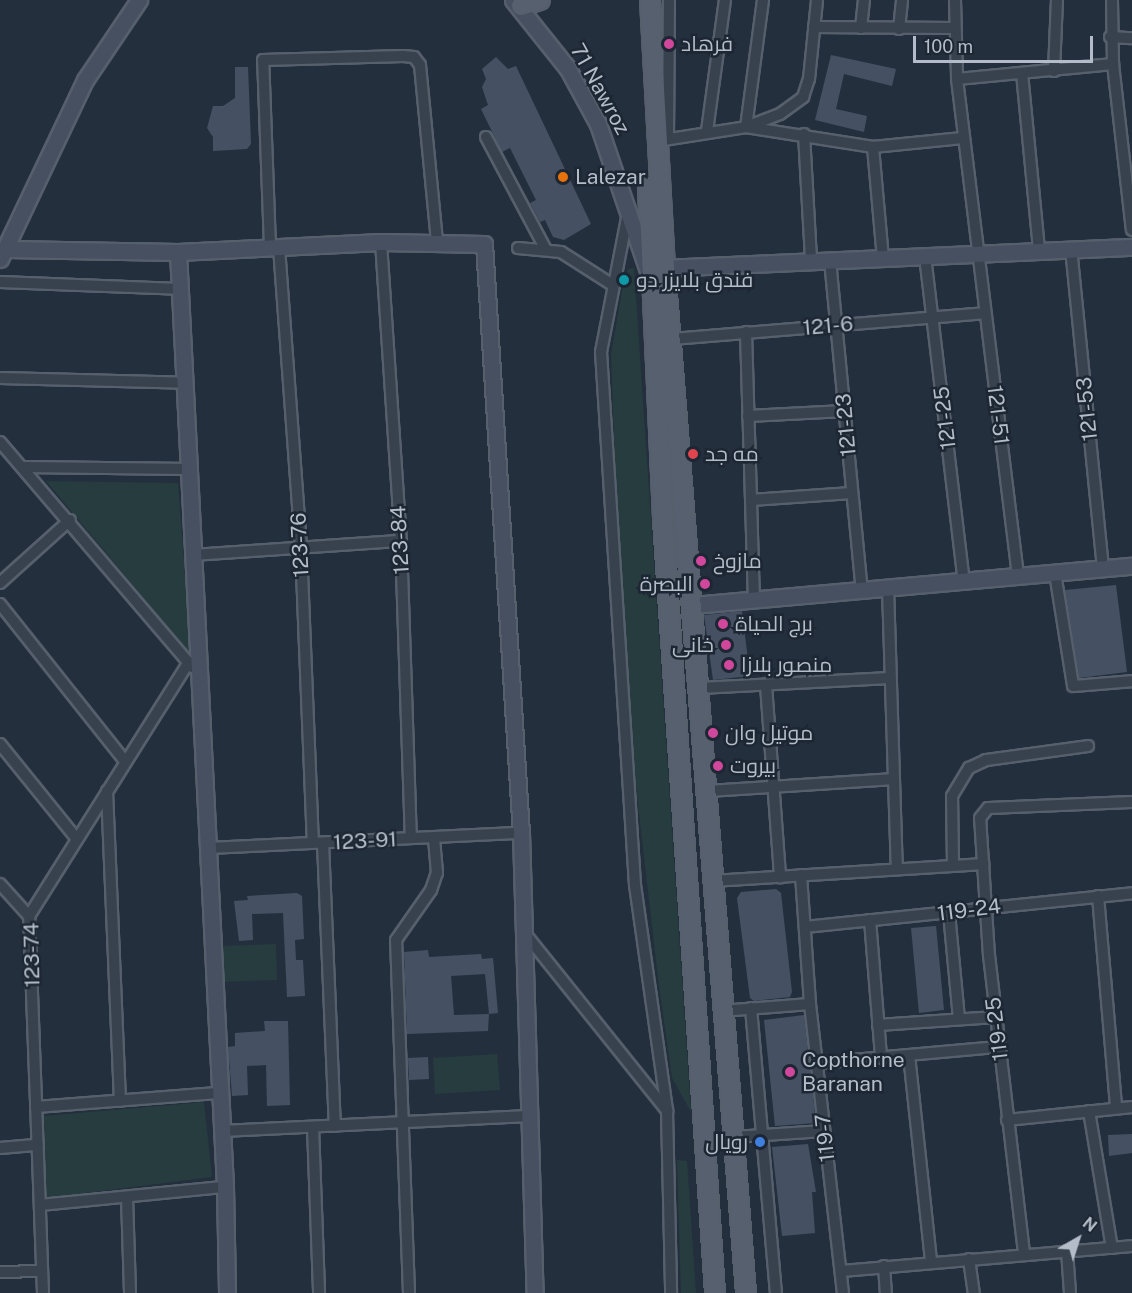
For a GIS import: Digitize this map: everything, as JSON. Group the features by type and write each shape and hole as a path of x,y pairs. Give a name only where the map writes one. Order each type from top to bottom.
{"main road":[{"path":"517,3 540,0"},
{"path":"638,0 655,212 665,268 709,791 722,1011 746,1293"},
{"path":"650,0 662,139 655,212 652,284 663,520 715,1293"}],"street":[{"path":"139,0 85,80 4,254 178,252 381,242 484,243 522,834 522,930 535,1293"},
{"path":"669,0 662,139 746,127 804,134 873,147 963,138"},
{"path":"706,131 725,0"},
{"path":"746,127 763,0"},
{"path":"746,127 780,114 803,97 817,0"},
{"path":"861,28 864,0"},
{"path":"899,29 902,0"},
{"name":"121-51","path":"955,0 953,28 963,138 1018,576"},
{"path":"1054,71 1057,0"},
{"path":"1112,0 1110,37 1132,230"},
{"name":"71 Nawroz","path":"517,3 583,94 612,157 652,284"},
{"path":"814,27 953,28"},
{"path":"1110,37 1132,38"},
{"name":"123-76","path":"335,1126 301,547 275,247 262,60 414,57 420,65 437,242"},
{"path":"957,79 1113,64"},
{"path":"1022,73 1039,249"},
{"path":"804,134 811,261"},
{"path":"486,137 545,248"},
{"path":"873,147 883,258"},
{"path":"628,210 611,284 601,352 635,885 667,1111 671,1293"},
{"name":"123-84","path":"381,242 401,542 411,838"},
{"path":"665,268 1039,249 1132,247"},
{"path":"518,248 545,248 561,252 611,284"},
{"name":"121-53","path":"1071,248 1103,569"},
{"path":"178,252 225,1187 227,1293"},
{"name":"121-25","path":"925,256 964,581"},
{"name":"121-23","path":"830,260 862,590"},
{"path":"0,282 179,289"},
{"name":"121-6","path":"671,339 985,313"},
{"path":"746,332 754,599"},
{"path":"0,378 186,384"},
{"path":"748,416 845,411"},
{"path":"2,449 23,467 70,520 200,676"},
{"path":"23,467 190,469"},
{"path":"751,500 852,493"},
{"path":"0,582 70,520"},
{"path":"194,555 401,542"},
{"path":"692,605 1132,566"},
{"path":"1055,573 1073,686 1132,681"},
{"path":"888,588 897,868"},
{"path":"0,604 125,761"},
{"name":"123-74","path":"43,1293 29,916 189,662"},
{"path":"700,688 890,678"},
{"path":"766,685 780,877"},
{"path":"0,744 77,838"},
{"path":"953,864 952,796 969,768 986,760 1088,746"},
{"path":"709,791 773,785 894,779"},
{"path":"106,791 120,1101"},
{"name":"119-25","path":"1024,1253 999,1047 980,818 988,808 1132,802"},
{"name":"123-91","path":"208,848 522,834"},
{"path":"410,1293 396,940 431,890 437,873 434,838"},
{"path":"713,882 953,864 983,864"},
{"name":"119-7","path":"801,875 810,1004 843,1293"},
{"path":"0,884 29,916"},
{"name":"119-24","path":"805,927 1132,893"},
{"path":"1098,896 1116,1108"},
{"path":"949,913 959,1019"},
{"path":"870,921 881,1057"},
{"path":"522,930 667,1111"},
{"path":"722,1011 810,1004"},
{"path":"752,1008 776,1293"},
{"path":"878,1025 996,1017"},
{"path":"818,1063 999,1047"},
{"path":"909,1055 931,1261"},
{"path":"36,1107 220,1093"},
{"path":"1007,1120 1132,1107"},
{"path":"1089,1111 1112,1248"},
{"path":"222,1131 529,1116"},
{"path":"314,1127 320,1293"},
{"path":"734,1137 824,1131"},
{"path":"0,1148 38,1145"},
{"path":"40,1205 225,1187"},
{"path":"127,1197 130,1293"},
{"path":"841,1271 1024,1253 1132,1246"},
{"path":"1067,1251 1070,1293"},
{"path":"969,1259 974,1293"},
{"path":"884,1266 886,1293"},
{"path":"0,1272 42,1271"}],"green space":[{"path":"634,268 691,1112 672,1078 659,986 636,788 618,549 611,355 623,284 628,269"},
{"path":"46,481 178,483 191,655"},
{"path":"276,944 277,980 221,982 219,946"},
{"path":"497,1054 500,1090 435,1094 433,1058"},
{"path":"204,1102 212,1177 46,1198 43,1116"},
{"path":"677,1160 687,1161 696,1293 681,1293"}],"building":[{"path":"831,55 896,69 892,86 844,74 836,109 867,116 864,132 815,120"},
{"path":"496,57 508,69 516,66 591,224 564,240 553,237 545,220 540,222 530,203 536,200 510,148 502,152 481,109 488,105 482,87 486,79 482,69"},
{"path":"235,67 248,67 251,144 247,149 213,151 213,137 207,128 213,106 223,106 235,98"},
{"path":"1116,585 1127,672 1079,678 1065,590"},
{"path":"742,611 750,676 713,680 704,615"},
{"path":"776,889 781,893 792,992 790,997 754,1001 750,998 737,898 741,892"},
{"path":"297,893 302,896 304,939 295,940 296,960 303,960 305,996 287,997 283,913 252,914 253,940 239,941 234,901 248,900 247,896"},
{"path":"936,926 944,1010 919,1013 911,928"},
{"path":"428,950 429,957 481,954 482,959 493,958 498,1013 489,1014 488,1031 407,1034 404,952","holes":["485,974 489,1014 454,1015 451,976"]},
{"name":"Copthorne Baranan","path":"804,1015 816,1123 775,1126 764,1020"},
{"path":"264,1021 288,1021 290,1105 267,1106 266,1065 247,1066 248,1095 232,1096 228,1047 235,1046 235,1033 265,1031"},
{"path":"428,1057 429,1079 409,1080 408,1058"},
{"path":"1132,1134 1132,1153 1109,1156 1108,1135"},
{"path":"808,1144 816,1192 812,1192 815,1233 782,1236 772,1147"}],"place":[{"name":"فرهاد","path":"669,44"},
{"name":"Lalezar","path":"563,177"},
{"name":"فندق بلايزر دو","path":"624,280"},
{"name":"مه جد","path":"693,454"},
{"name":"مازوخ","path":"701,561"},
{"name":"البصرة","path":"705,584"},
{"name":"برج الحياة","path":"723,624"},
{"name":"خانی","path":"726,645"},
{"name":"منصور بلازا","path":"729,665"},
{"name":"موتيل وان","path":"713,733"},
{"name":"بیروت","path":"718,766"},
{"name":"Copthorne Baranan","path":"790,1072"},
{"name":"رویال","path":"760,1142"}]}
